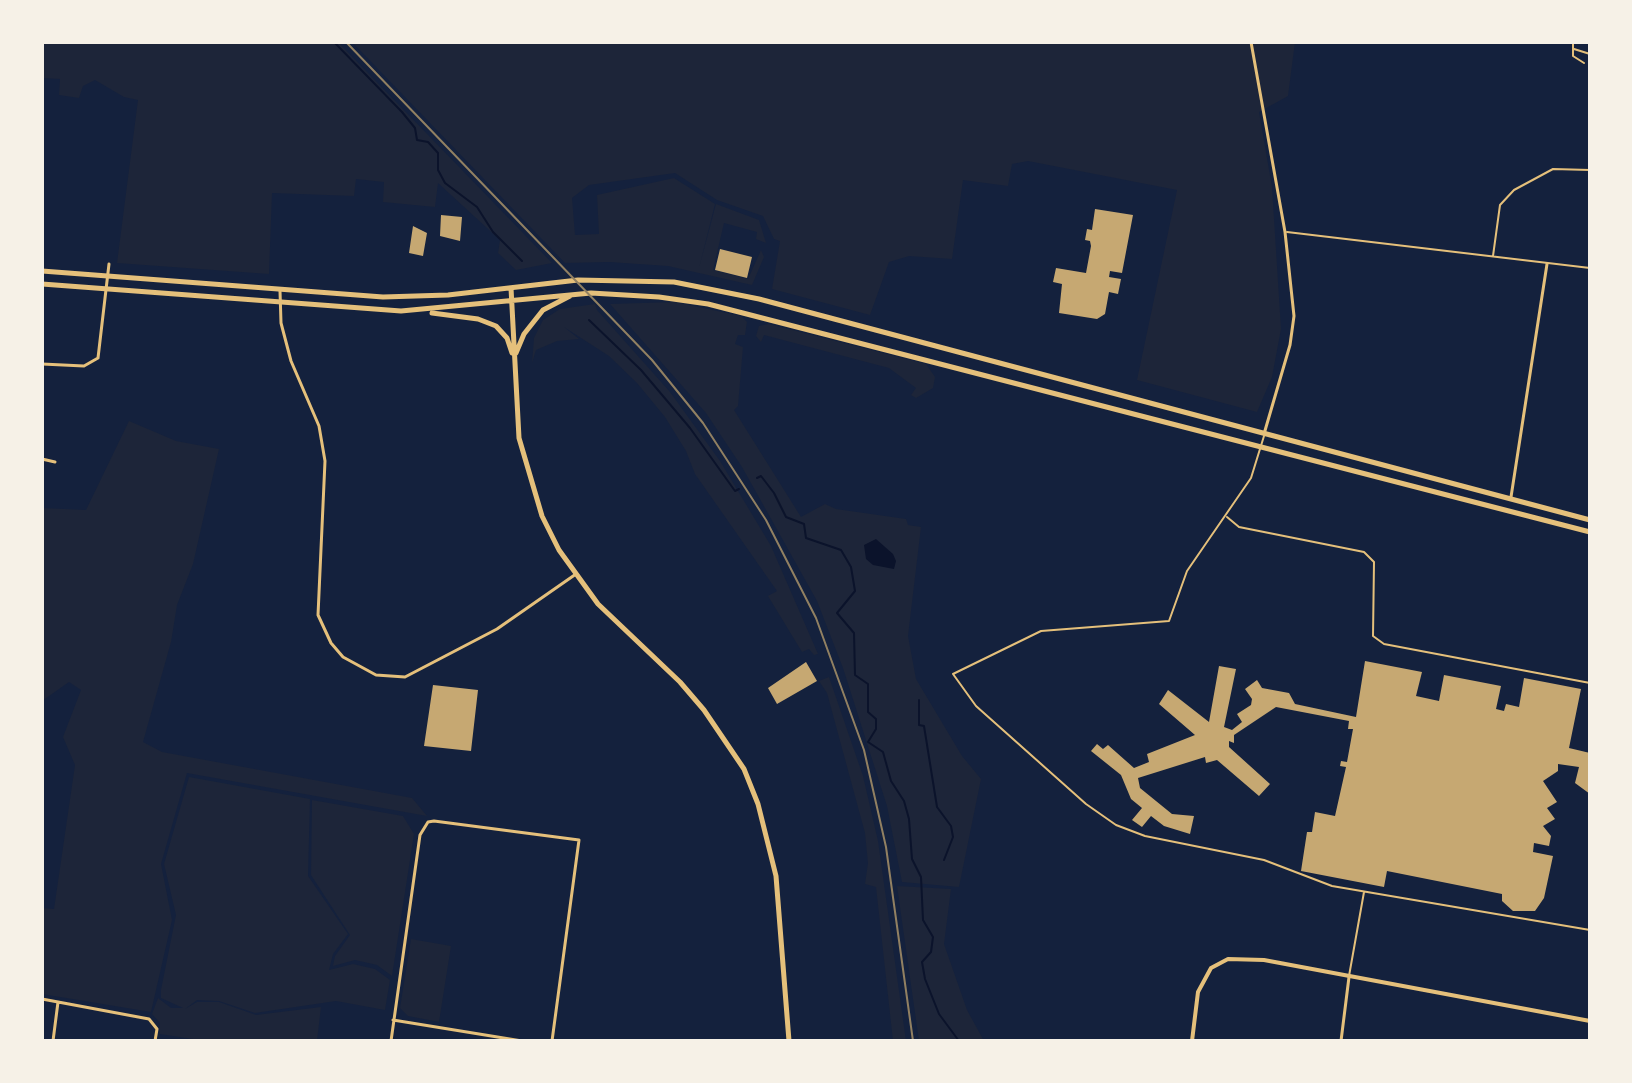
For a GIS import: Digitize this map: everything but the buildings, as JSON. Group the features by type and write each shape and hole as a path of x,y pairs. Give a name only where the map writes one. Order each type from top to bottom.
{"main road":[{"path":"42,271 408,297 568,281 629,279 708,288 1590,520"},
{"path":"42,284 422,312 478,319 496,326 507,338 514,358"},
{"path":"511,288 519,438 529,482 550,533 576,574 624,631 680,682 744,769 769,839 776,876 789,1041"},
{"path":"514,358 524,334 543,310 572,294"},
{"path":"422,312 572,294 634,295 708,304 1590,532"}],"street":[{"path":"1251,42 1285,232 1294,316 1290,345 1264,434"},
{"path":"42,364 84,366 98,358 109,264"},
{"path":"1511,500 1547,264"},
{"path":"280,289 279,303 291,361 319,426 325,461 318,615 331,643 343,657 376,675 405,677 476,641 576,574"},
{"path":"42,459 55,462"},
{"path":"391,1041 420,835 428,822 579,840 552,1041"},
{"path":"1192,1041 1198,992 1211,968 1228,959 1264,960 1590,1021"},
{"path":"1341,1041 1349,976"},
{"path":"42,999 149,1019 157,1029 155,1041"},
{"path":"53,1041 58,1002"},
{"path":"393,1020 522,1041"}],"lane":[{"path":"1573,42 1573,56 1584,63"},
{"path":"1573,48 1590,54"},
{"path":"1493,256 1500,205 1514,190 1553,169 1590,170"},
{"path":"1285,232 1590,268"},
{"path":"1264,434 1251,478 1187,571 1169,621 1041,631 953,674 976,706 1086,804 1116,825 1145,836 1264,860 1332,886 1590,930"},
{"path":"1226,516 1239,527 1364,552 1374,562 1373,636 1384,644 1590,683"},
{"path":"1349,976 1364,890"}],"shaded area":[{"path":"42,42 338,42 552,263 516,270 498,253 500,240 438,183 435,207 383,202 384,182 356,179 354,196 272,193 269,274 117,263 138,100 124,97 95,80 83,86 79,98 59,95 60,79 42,78"},
{"path":"352,42 1295,42 1288,96 1259,112 1272,187 1281,329 1272,377 1257,412 1137,380 1177,190 1028,161 1012,164 1008,186 963,180 952,259 909,256 889,262 870,315 772,289 780,241 774,239 763,216 717,200 675,173 589,185 572,198 575,235 599,234 597,195 674,178 715,204 699,268 716,204 759,220 766,243 756,239 757,232 724,223 713,270 748,279 761,250 764,257 752,285 668,266 565,263"},
{"path":"675,302 741,316 747,322 745,335 738,335 735,344 743,347 738,406 734,410 801,517 825,504 836,509 906,519 908,525 921,527 908,636 916,679 962,756 981,779 959,887 902,882 887,806 843,668 817,601 742,467 706,413 610,304"},
{"path":"595,304 670,392 720,461 771,546 818,654 814,655 809,649 802,652 768,596 777,591 695,474 686,451 665,417 637,383 609,356 564,327 579,339 557,341 536,350 532,363 534,338 543,320 560,309"},
{"path":"769,324 926,364 935,377 933,388 916,398 911,395 916,388 889,368 764,335 761,342 756,336 759,326"},
{"path":"129,421 176,441 219,449 193,564 177,605 171,642 143,742 162,752 412,798 427,816 187,773 161,864 172,920 151,1012 42,994 42,908 54,909 75,765 63,737 81,690 69,682 42,701 42,508 86,510"},
{"path":"876,539 893,554 896,561 894,569 873,565 866,559 864,545"},
{"path":"829,677 863,776 878,841 906,1041 893,1041 876,887 865,884 868,863 865,833 827,693 819,681"},
{"path":"189,777 310,799 308,876 348,934 333,954 329,970 353,964 375,969 390,980 385,1010 336,1001 255,1013 219,1001 197,1000 185,1009 197,1002 219,1002 256,1015 321,1007 317,1041 206,1041 160,1034 160,1023 152,1014 158,998 171,1008 183,1008 161,998 176,915 164,864"},
{"path":"312,800 403,816 414,834 392,976 377,965 355,960 333,966 335,956 350,935 311,875"},
{"path":"897,886 951,889 944,944 967,1010 984,1041 919,1041"},
{"path":"411,939 451,946 439,1022 408,1016 400,1008"}],"waterway":[{"path":"334,42 402,112 415,128 417,140 428,142 438,153 438,170 445,183 477,207 493,232 522,261"},
{"path":"589,320 641,370 690,428 735,491 739,489"},
{"path":"757,478 761,476 774,493 786,517 804,524 806,538 841,550 851,567 855,591 837,613 854,633 855,675 868,684 868,712 876,719 876,729 868,742 883,752 891,781 904,801 909,819 912,859 921,877 923,920 933,937 931,952 922,962 925,979 939,1014 959,1041"},
{"path":"919,700 919,725 924,726 937,807 951,826 953,837 944,860"}],"railway":[{"path":"346,42 652,360 703,423 766,520 816,618 864,750 886,847 913,1041"}]}
